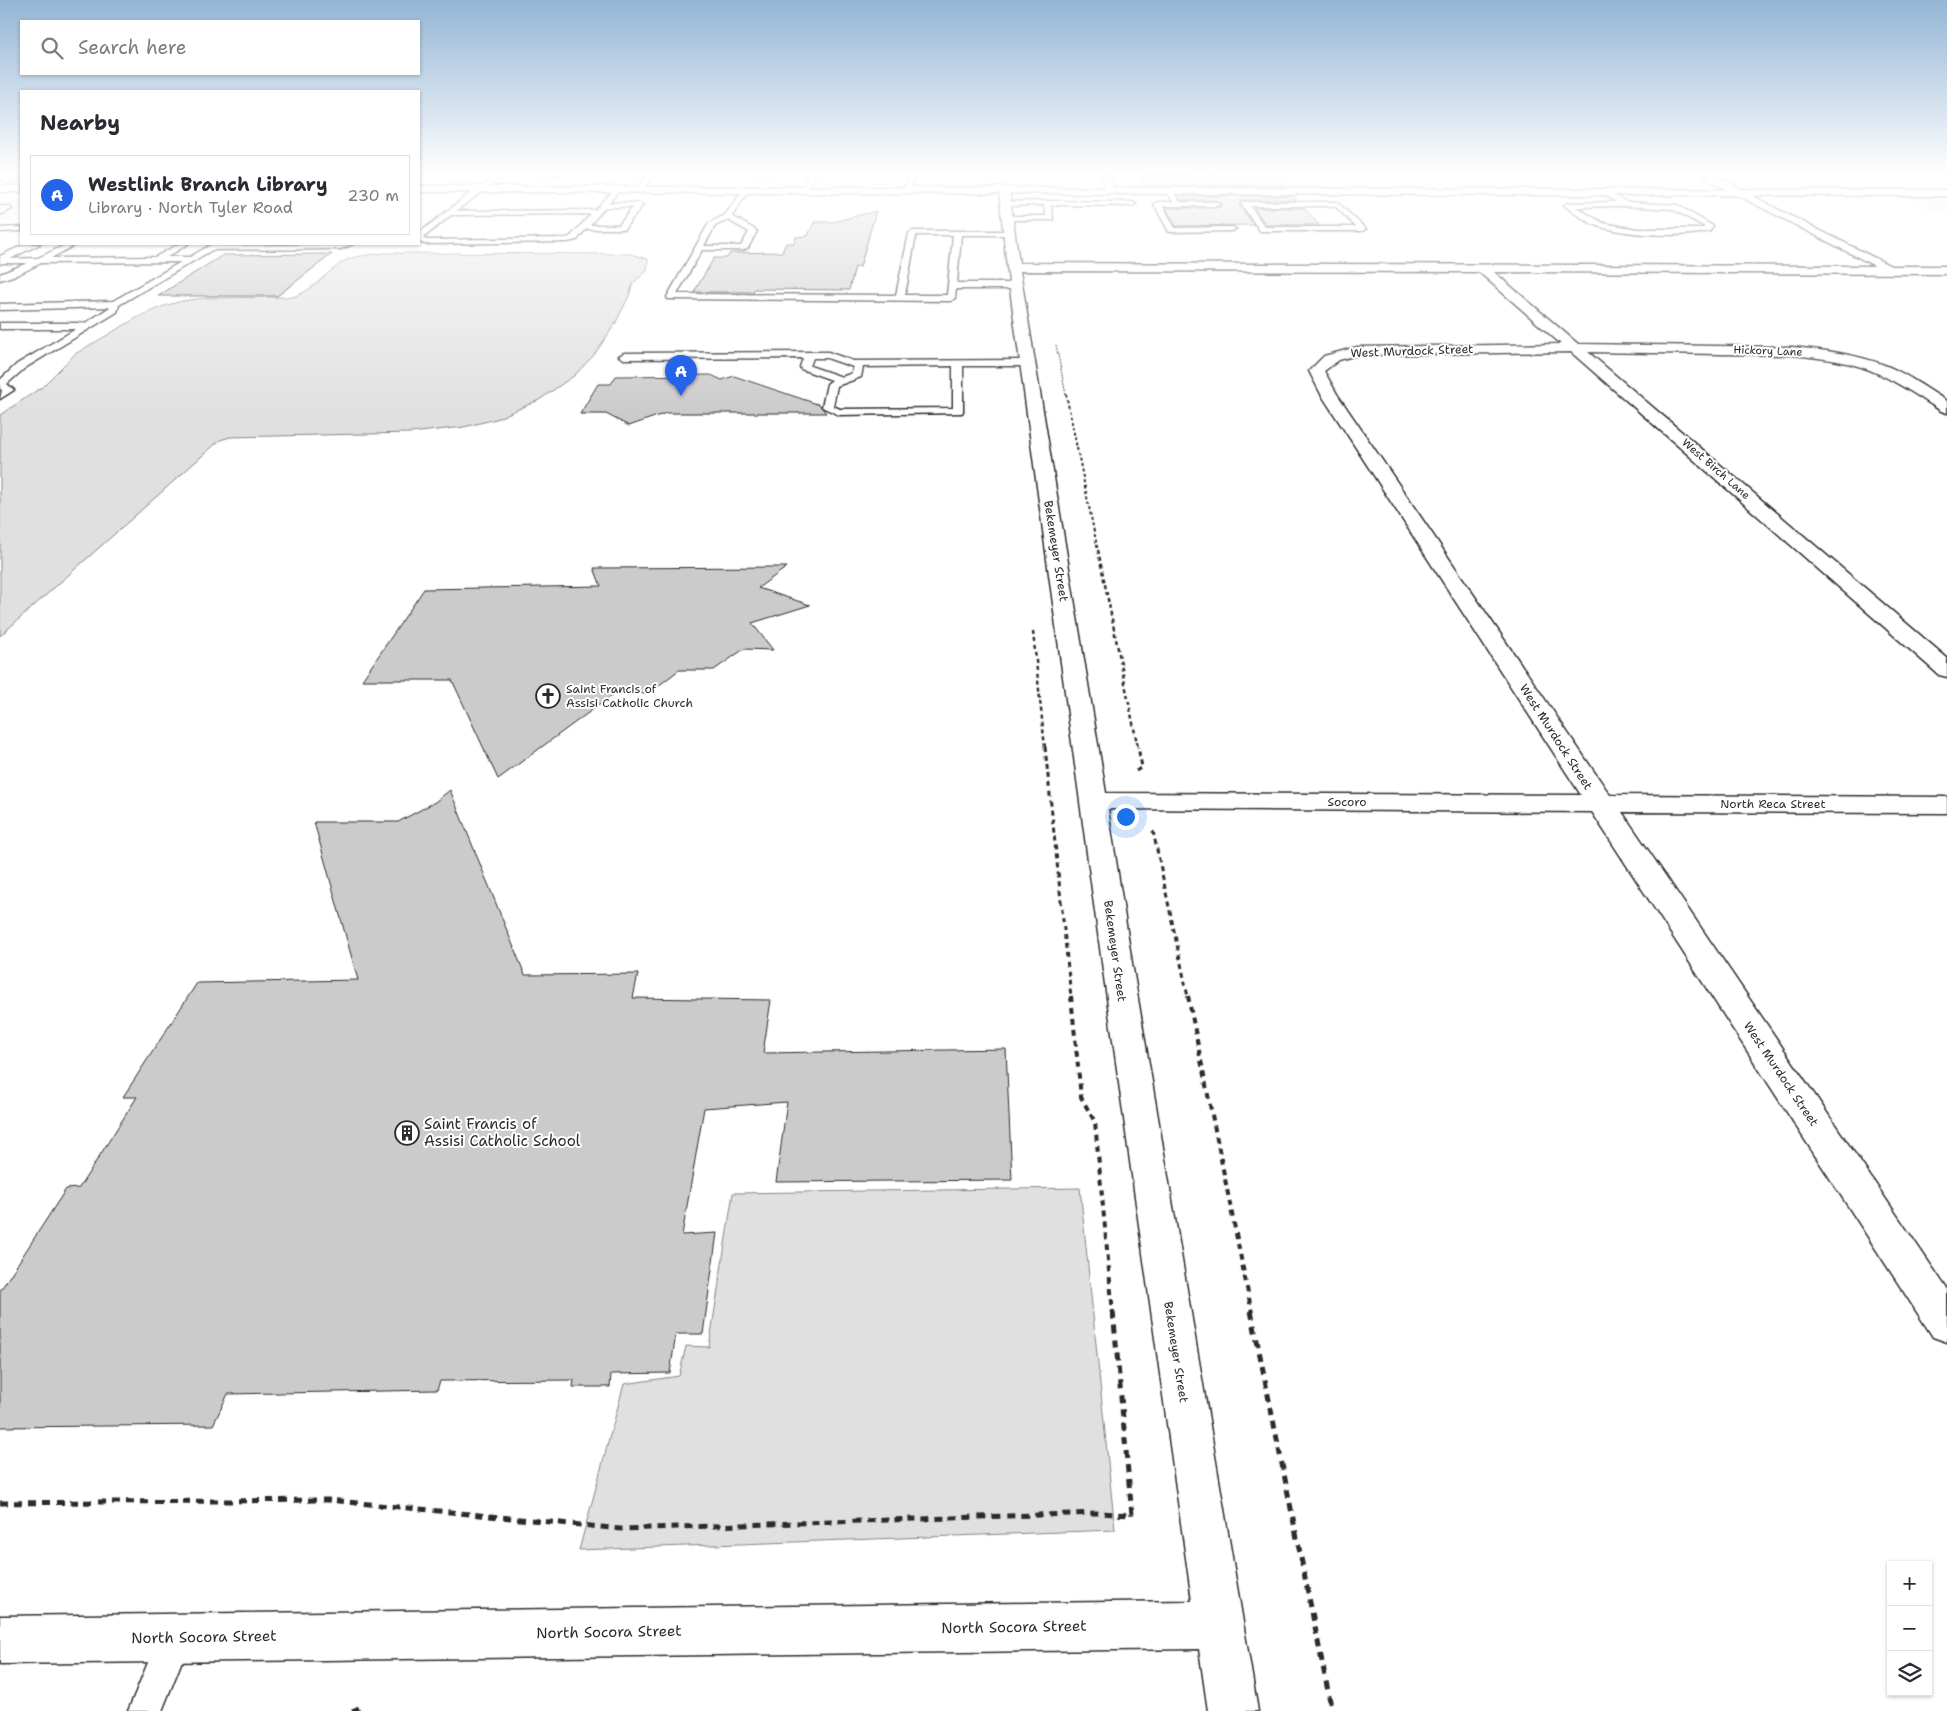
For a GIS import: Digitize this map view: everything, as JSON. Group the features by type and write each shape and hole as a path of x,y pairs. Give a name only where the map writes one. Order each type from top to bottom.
{"street":[{"name":"Bekemeyer Street","path":"1012,255 1117,963 1218,1625 1233,1711"},
{"path":"1862,255 1892,270"},
{"path":"1015,276 1483,269 1947,270"},
{"name":"West Birch Lane","path":"1483,269 1947,670"},
{"name":"Hickory Lane","path":"1576,348 1763,350 1818,354 1871,365 1885,371 1947,408"},
{"name":"West Murdock Street","path":"1576,348 1357,351 1339,354 1324,361 1316,371 1334,402 1600,804 1947,1323"},
{"name":"Socoro","path":"1094,801 1600,804"},
{"name":"North Reca Street","path":"1600,804 1947,805"},
{"name":"North Socora Street","path":"0,1640 1218,1625"}],"lane":[{"path":"0,277 50,255"},
{"path":"156,260 165,255"},
{"path":"0,307 115,304 198,255"},
{"path":"695,255 670,297 951,298 955,255"},
{"path":"900,298 909,255"},
{"path":"0,260 191,259"},
{"path":"952,286 1015,276"},
{"path":"0,396 9,390 0,385 21,366 114,310 115,304"},
{"path":"0,326 88,326"},
{"path":"624,356 828,356 852,364 1028,363"},
{"path":"808,356 805,367 841,380"},
{"path":"859,364 857,375 832,384 826,408 839,412 958,411 958,364"},
{"path":"144,1711 175,1637"}],"path":[{"path":"1055,341 1142,767 1128,776 1140,818 1155,834 1332,1711"},
{"path":"0,1503 328,1500 621,1529 1098,1513 1132,1515 1096,1122 1081,1097 1033,627"},
{"path":"352,1711 359,1708"}],"shaded area":[{"path":"633,255 648,259 647,271 633,283 629,296 615,324 594,355 575,375 539,400 496,419 464,427 411,433 230,437 220,440 0,636 0,415 42,387 75,354 140,316 182,301 205,298 293,297 312,287 346,260 362,256"},
{"path":"1080,1188 1115,1530 579,1550 624,1384 679,1376 686,1346 709,1347 733,1193"}],"building":[{"path":"223,255 331,255 277,296 158,296"},
{"path":"729,255 863,255 860,267 855,267 849,290 754,289 753,292 694,292 714,258 727,258"},
{"path":"711,375 722,380 734,376 820,405 826,413 666,413 629,426 606,414 580,414 598,384 611,384 616,376"},
{"name":"Saint Francis of Assisi Catholic Church","path":"787,567 758,588 810,605 752,623 773,650 744,649 714,670 679,670 649,693 614,694 498,779 452,680 362,680 424,589 601,586 594,568"},
{"name":"Saint Francis of Assisi Catholic School","path":"450,790 525,975 638,974 633,998 771,1000 763,1053 1006,1049 1012,1180 776,1182 787,1102 704,1108 682,1235 717,1233 703,1334 676,1334 670,1373 611,1374 610,1387 573,1387 574,1380 440,1381 437,1390 228,1394 213,1425 0,1427 0,1291 66,1189 79,1188 137,1097 123,1097 197,983 358,980 314,822 398,822 435,802"}],"place":[{"name":"Westlink Branch Library","path":"681,396"},
{"name":"Saint Francis of Assisi Catholic Church","path":"548,696"},
{"name":"Saint Francis of Assisi Catholic School","path":"407,1133"}]}
